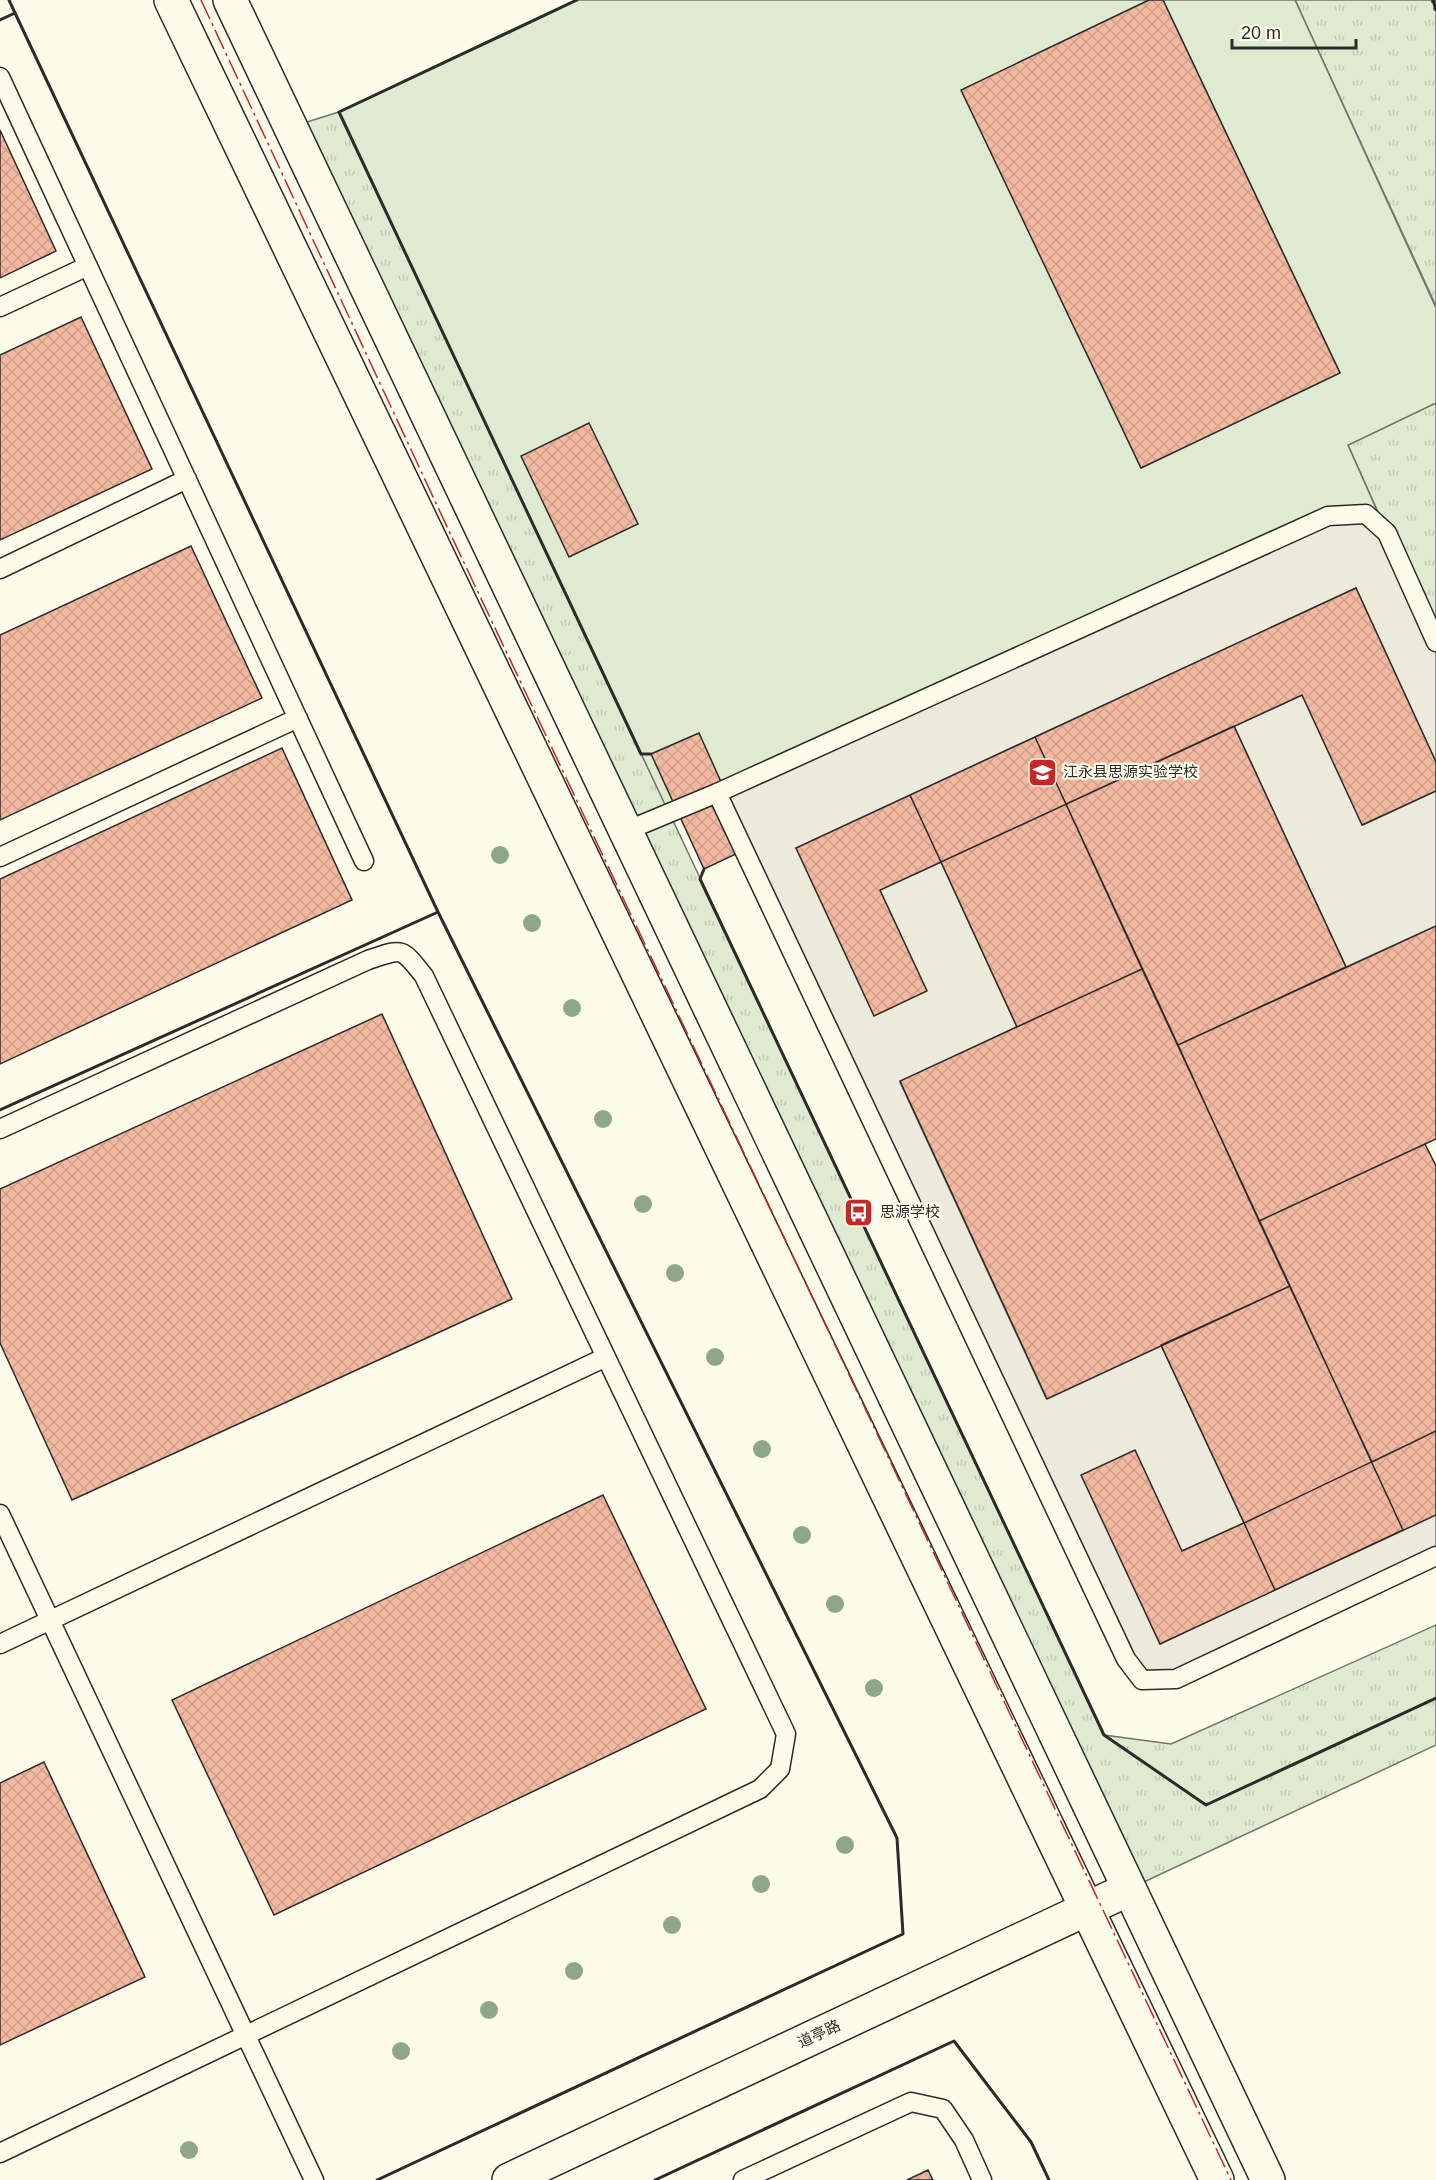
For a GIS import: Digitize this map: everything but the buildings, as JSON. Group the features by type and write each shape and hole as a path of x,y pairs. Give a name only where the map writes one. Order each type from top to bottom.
{"main road":[{"path":"171,0 1217,2180"},
{"path":"230,0 1268,2180"},
{"path":"765,1237 809,1216"},
{"name":"道亭路","path":"509,2180 1129,1889"}],"lane":[{"path":"0,77 364,861"},
{"path":"0,308 88,266"},
{"path":"0,569 187,479"},
{"path":"626,831 717,793 1328,516 1366,514 1387,533 1436,642"},
{"path":"0,857 298,718"},
{"path":"717,793 1126,1659 1142,1680 1176,1679 1436,1556"},
{"path":"0,1129 368,960 396,951 407,954 424,976 786,1734 780,1769 760,1790 0,2154"},
{"path":"0,1644 606,1357"},
{"path":"0,1514 314,2180"},
{"path":"743,2180 911,2102 943,2109 964,2140 982,2180"}],"green space":[{"path":"576,0 1149,0 962,90 1141,468 1340,373 1163,0 1295,0 1436,308 1436,403 1348,445 1387,533 669,813 339,112"},
{"path":"1295,0 1436,0 1436,306"},
{"path":"339,112 1104,1735 1171,1744 1436,1625 1436,1745 1129,1889 291,127"},
{"path":"1436,403 1436,642 1348,445"}],"shaded area":[{"path":"1366,514 1387,533 1436,642 1436,762 1356,588 796,848 880,890 941,862 1017,1027 900,1082 1046,1398 1161,1345 1244,1523 1182,1551 1082,1475 1160,1644 1436,1514 1436,1556 1176,1679 1142,1680 717,793 1328,516"},
{"path":"1302,695 1363,825 1436,791 1436,926 1346,967 1234,726"}],"hedge":[{"path":"1433,0 1436,10"}],"wall":[{"path":"9,0 15,13"},
{"path":"577,0 339,112 641,754 651,754"},
{"path":"1433,0 1436,10"},
{"path":"0,20 15,13 438,912 0,1110"},
{"path":"704,869 700,879 1104,1735 1206,1805 1436,1698"},
{"path":"377,2180 903,1934 897,1838 438,912"},
{"path":"655,2180 954,2041 1031,2142 1049,2180"}],"power":[{"path":"201,0 449,531 1231,2180"}],"place":[{"name":"江永县思源实验学校","path":"1042,772"},
{"name":"思源学校","path":"859,1212"}]}
